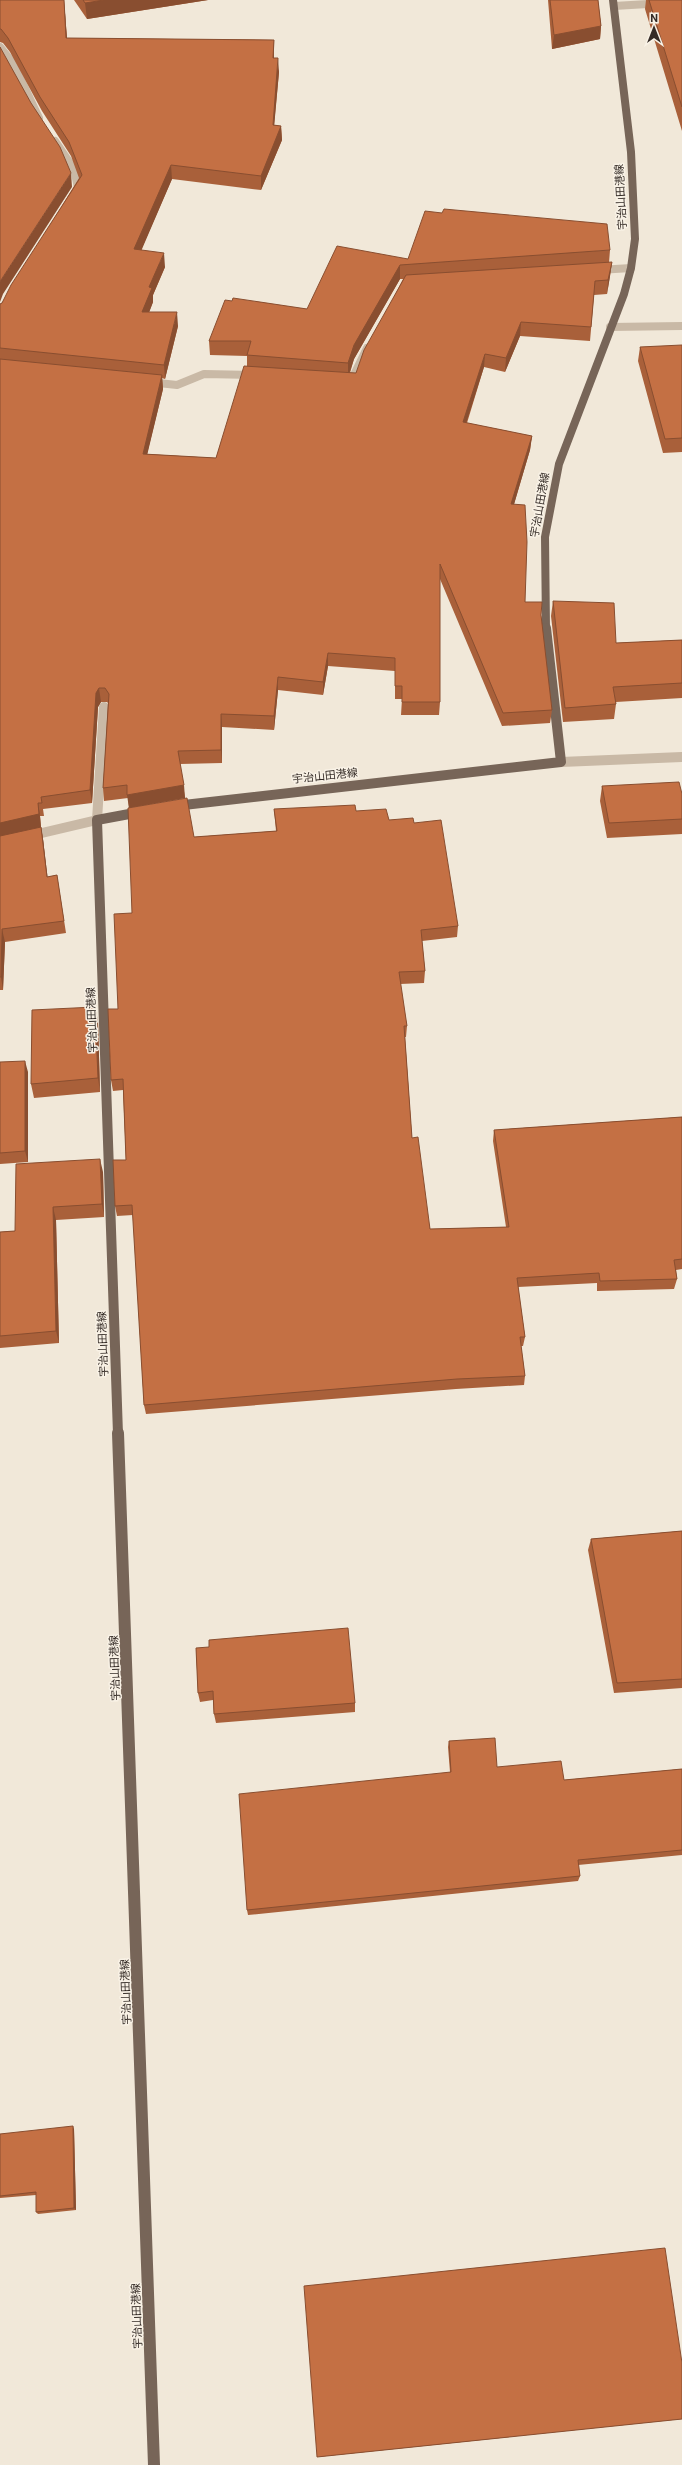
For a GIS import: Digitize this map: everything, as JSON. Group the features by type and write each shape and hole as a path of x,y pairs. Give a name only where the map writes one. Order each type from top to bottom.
{"main road":[{"name":"宇治山田港線","path":"163,808 561,762 546,629 545,537 559,464 610,327 624,294 631,268 635,239 631,152 613,3"},
{"path":"97,820 149,811"},
{"name":"宇治山田港線","path":"97,820 154,2465"}],"street":[{"path":"613,3 682,2"},
{"path":"0,47 13,63 36,114 74,169 78,188 70,201"},
{"path":"592,271 631,268"},
{"path":"610,327 682,326"},
{"path":"344,382 352,383 359,362 370,343"},
{"path":"138,381 177,385 185,379 209,373 264,376"},
{"path":"22,838 97,820 104,706"},
{"path":"561,762 682,757"}],"building":[{"path":"0,0 64,0 66,38 274,40 273,58 278,58 273,125 281,126 261,176 171,165 134,249 164,253 149,287 152,288 142,312 177,312 164,365 0,348 0,304 82,175 69,142 40,97 8,38 0,29"},
{"path":"83,0 104,0 85,3"},
{"path":"550,0 598,0 601,26 554,35"},
{"path":"649,0 682,0 682,107"},
{"path":"0,47 31,103 60,147 71,173 0,282"},
{"path":"444,209 607,224 610,250 400,265 354,345 348,363 247,355 251,341 209,341 225,300 232,301 233,298 307,309 337,246 408,259 425,211 442,213"},
{"path":"612,262 608,280 595,281 591,327 521,322 506,358 485,354 463,422 532,436 511,504 525,505 527,542 525,602 542,602 541,615 552,710 503,713 440,564 440,702 402,702 402,686 395,686 395,658 328,653 323,682 278,677 274,716 221,714 221,750 178,751 184,785 127,795 127,785 103,788 109,694 105,688 99,688 96,693 90,790 41,797 42,803 38,803 39,814 0,823 0,359 162,375 143,454 216,458 244,366 356,373 364,350 406,275"},
{"path":"682,345 682,438 665,439 640,347"},
{"path":"553,601 614,603 616,643 682,640 682,683 613,687 616,704 565,708"},
{"path":"679,782 682,794 682,819 609,823 602,786"},
{"path":"187,798 194,837 277,831 274,809 355,805 356,811 386,809 389,820 413,818 414,823 441,820 458,926 421,930 425,971 399,972 407,1026 404,1026 412,1138 418,1137 430,1229 509,1227 494,1130 682,1117 682,1259 674,1260 677,1279 600,1281 599,1273 517,1278 525,1337 520,1337 525,1376 457,1379 144,1405 132,1205 115,1206 113,1160 126,1160 123,1079 111,1080 108,1009 118,1009 114,914 132,913 128,808"},
{"path":"41,827 47,877 57,875 64,921 2,929 0,977 0,836"},
{"path":"95,1007 98,1078 31,1084 32,1010"},
{"path":"25,1061 25,1151 0,1153 0,1062"},
{"path":"100,1159 102,1204 53,1207 56,1331 0,1336 0,1232 15,1231 16,1164"},
{"path":"682,1531 682,1679 617,1683 591,1539"},
{"path":"348,1628 355,1703 214,1714 213,1691 198,1693 196,1648 209,1647 209,1640"},
{"path":"495,1738 497,1767 561,1761 564,1780 682,1769 682,1850 578,1860 580,1876 247,1910 239,1794 451,1772 449,1741"},
{"path":"73,2126 74,2208 36,2212 36,2192 0,2196 0,2134"},
{"path":"665,2248 682,2363 682,2419 317,2457 304,2286"}]}
